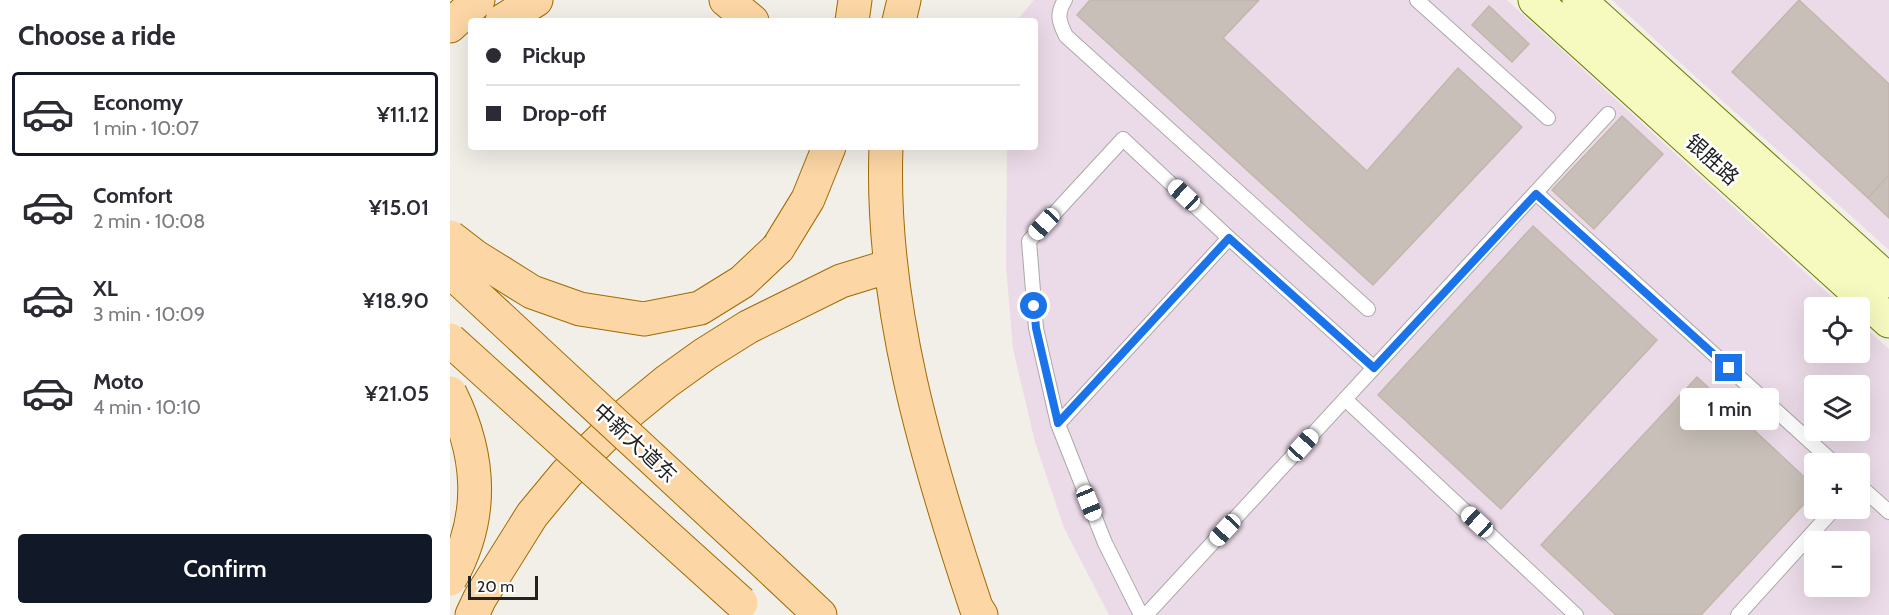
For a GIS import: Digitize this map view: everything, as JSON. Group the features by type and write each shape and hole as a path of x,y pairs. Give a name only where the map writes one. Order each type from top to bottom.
{"main road":[{"path":"450,26 478,0"},
{"path":"507,18 536,0"},
{"path":"726,0 748,18"},
{"path":"852,18 855,0"},
{"path":"900,18 904,0"},
{"path":"450,45 468,38"},
{"path":"808,150 808,199"},
{"path":"450,237 476,257 532,291 580,309 644,319 700,308 742,282 778,248 808,199 828,150"},
{"path":"886,150 885,177 890,266 914,400 947,520 976,607 981,615"},
{"path":"472,615 480,598 532,515 566,474 627,414 666,382 748,327 841,281 890,266"},
{"name":"中新大道东","path":"450,271 820,615"},
{"path":"450,340 747,609"},
{"path":"450,393 462,418 475,477 474,506 469,536 460,561 450,579"}],"street":[{"name":"银胜路","path":"1534,0 1889,321"},
{"name":"银胜路","path":"1579,0 1889,281"}],"lane":[{"path":"1065,0 1059,11 1059,23 1066,36 1368,309"},
{"path":"1417,0 1548,118"},
{"path":"1146,615 1608,114"},
{"path":"1141,615 1105,543 1058,423 1036,328 1029,241 1123,138 1229,238 1374,368"},
{"path":"1536,194 1823,453"},
{"path":"1058,423 1229,238"},
{"path":"1346,399 1576,615"},
{"path":"1870,495 1889,512"},
{"path":"1738,615 1825,519"}],"shaded area":[{"path":"1034,0 1507,0 1832,297 1804,297 1804,363 1870,363 1870,332 1889,349 1889,615 1109,615 1064,528 1035,442 1013,349 1006,266 1007,150 1038,150 1038,18 1019,18"},
{"path":"1612,0 1889,0 1889,250 1688,70"}],"building":[{"path":"1090,0 1259,0 1223,38 1367,171 1458,68 1522,127 1373,285 1077,15"},
{"path":"1799,0 1889,84 1889,175 1868,198 1732,72"},
{"path":"1489,6 1529,44 1512,62 1472,25"},
{"path":"1622,116 1663,154 1594,229 1552,190"},
{"path":"1889,175 1889,218 1868,198"},
{"path":"1533,226 1657,340 1501,509 1378,395"},
{"path":"1697,377 1804,477 1804,504 1701,615 1616,615 1541,545"}],"route":[{"path":"1034,306 1036,328 1058,423 1229,238 1374,368 1536,194 1729,368"}]}
